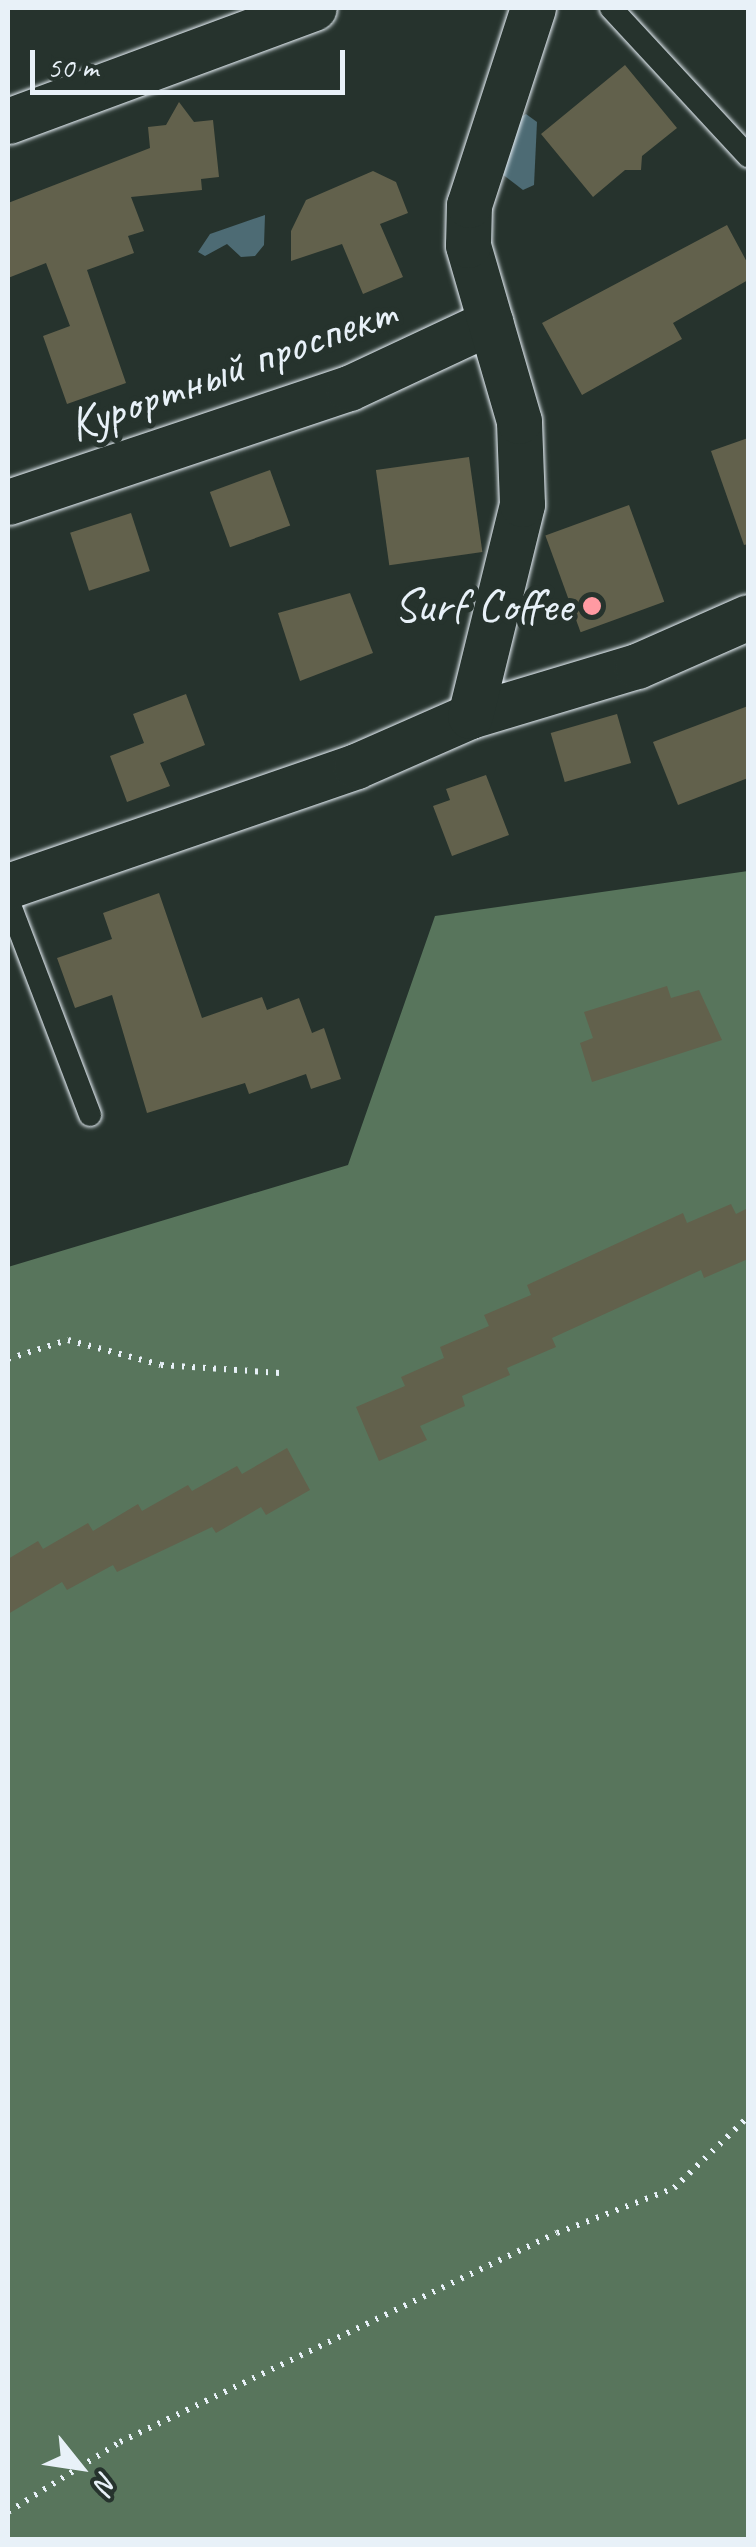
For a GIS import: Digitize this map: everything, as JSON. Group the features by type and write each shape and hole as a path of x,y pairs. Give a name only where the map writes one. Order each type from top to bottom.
{"street":[{"path":"8,121 314,8"},
{"path":"470,716 522,504 519,421 468,245 469,206 533,8"},
{"name":"Курортный проспект","path":"8,502 349,388 490,322"},
{"path":"8,886 356,766 470,716 637,666 748,618"}],"lane":[{"path":"611,8 748,156"},
{"path":"8,900 90,1114"}],"path":[{"path":"8,1358 68,1340 161,1365 280,1373"},
{"path":"8,2512 120,2442 557,2233 674,2188 748,2117"}],"green space":[{"path":"748,871 748,2539 8,2540 8,1267 348,1165 435,916"}],"water":[{"path":"526,114 537,122 534,185 523,190 502,174 519,118"},
{"path":"265,215 264,245 255,256 241,257 227,244 205,256 198,252 210,234"}],"building":[{"path":"625,65 677,128 642,156 641,170 625,170 593,197 541,134"},
{"path":"179,102 194,122 213,120 219,177 201,179 202,190 131,197 144,231 128,236 134,253 87,270 126,383 67,404 43,336 70,326 46,263 8,278 8,203 150,148 148,127 166,125"},
{"path":"373,171 396,182 408,213 380,224 403,277 363,294 342,244 291,261 291,231 306,200"},
{"path":"727,225 748,264 748,280 673,323 682,339 582,395 542,323"},
{"path":"748,438 748,544 744,545 711,451"},
{"path":"469,457 482,552 389,565 376,470"},
{"path":"270,470 290,525 230,547 210,492"},
{"path":"629,505 664,602 581,632 545,535"},
{"path":"131,513 150,571 89,591 70,533"},
{"path":"350,593 373,653 300,681 278,613"},
{"path":"186,694 205,745 160,763 170,786 127,802 110,756 144,743 133,714"},
{"path":"748,706 748,778 678,805 653,742"},
{"path":"617,714 631,763 565,782 551,733"},
{"path":"486,775 509,835 452,856 433,806 450,800 446,789"},
{"path":"159,893 202,1018 262,997 267,1010 299,998 312,1033 324,1028 341,1079 311,1089 306,1074 249,1094 245,1083 147,1113 112,995 75,1008 57,958 112,939 103,913"},
{"path":"667,986 671,998 699,990 722,1040 592,1082 580,1043 593,1038 584,1012"},
{"path":"731,1204 736,1214 748,1208 748,1259 704,1278 701,1270 552,1338 556,1347 507,1368 510,1375 462,1396 465,1406 420,1426 427,1440 379,1461 356,1407 405,1386 401,1377 444,1358 440,1347 489,1326 484,1315 531,1295 527,1285 683,1213 687,1223"},
{"path":"287,1448 310,1490 266,1515 261,1507 216,1533 212,1527 117,1572 113,1565 67,1590 62,1582 8,1614 8,1559 38,1541 43,1549 88,1523 93,1531 138,1504 142,1511 188,1485 192,1491 237,1466 242,1474"}],"place":[{"name":"Surf Coffee","path":"592,606"}]}
